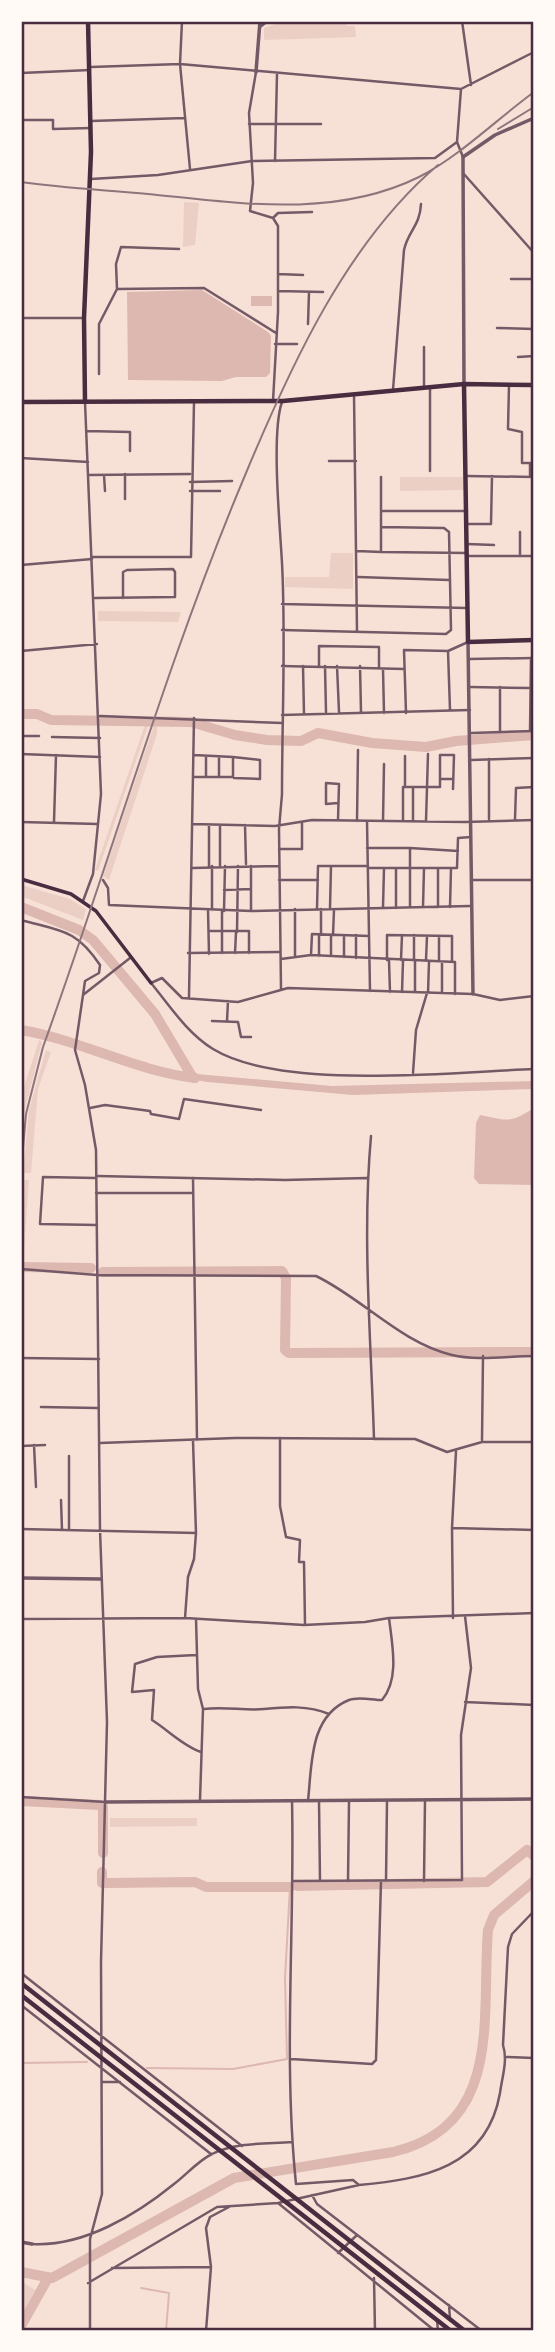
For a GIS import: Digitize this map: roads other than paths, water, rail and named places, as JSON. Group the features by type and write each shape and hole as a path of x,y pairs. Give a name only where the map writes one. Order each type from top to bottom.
{"main road":[{"path":"85,402 84,318 92,128 88,21"},
{"path":"464,384 468,642 534,640"},
{"path":"21,402 283,401 464,384 534,385"},
{"path":"21,879 71,894 96,911 129,960 151,983"},
{"path":"21,1983 465,2331"},
{"path":"21,1995 451,2331"}],"street":[{"path":"183,21 180,64 190,169"},
{"path":"268,21 260,24 249,124 252,162 250,211 273,218 278,226 273,401"},
{"path":"463,21 471,85"},
{"path":"21,73 180,64 461,89 534,52"},
{"path":"275,161 277,73"},
{"path":"461,89 457,142 463,157 464,384"},
{"path":"92,121 185,118"},
{"path":"463,157 495,135 534,118"},
{"path":"21,120 52,120 53,129 92,128"},
{"path":"249,124 321,124"},
{"path":"91,178 158,175 252,162 435,158 457,142"},
{"path":"463,173 534,253"},
{"path":"393,390 404,250 406,240 421,220 421,204"},
{"path":"273,218 278,213 312,212"},
{"path":"99,374 99,324 117,289 116,264 121,247 179,249"},
{"path":"278,274 303,275"},
{"path":"511,279 534,279"},
{"path":"117,289 204,288 276,333"},
{"path":"278,291 323,292"},
{"path":"309,292 309,324"},
{"path":"21,318 84,318"},
{"path":"497,328 534,329"},
{"path":"275,344 297,344"},
{"path":"424,347 430,471"},
{"path":"518,357 534,356"},
{"path":"466,476 532,477 530,463 522,463 522,432 508,429 509,384"},
{"path":"354,394 357,631"},
{"path":"281,989 279,849 282,604 279,412 283,401"},
{"path":"83,901 95,875 100,757 85,402"},
{"path":"21,565 92,558 191,557 190,474 194,402"},
{"path":"87,431 131,432 131,451"},
{"path":"21,458 88,462"},
{"path":"329,461 356,461"},
{"path":"125,474 125,499"},
{"path":"89,475 190,474"},
{"path":"104,475 105,491"},
{"path":"467,524 491,524 492,476"},
{"path":"381,478 381,552"},
{"path":"190,482 232,481"},
{"path":"190,491 220,491"},
{"path":"381,510 467,511"},
{"path":"282,630 446,634 451,630 449,531 444,528 381,527"},
{"path":"520,532 520,556"},
{"path":"467,544 494,545"},
{"path":"356,551 534,556"},
{"path":"94,598 123,598 175,597 175,572 173,569 127,570 123,572 123,598"},
{"path":"358,578 449,580"},
{"path":"282,604 467,608"},
{"path":"406,713 404,650 448,651 468,642 473,994"},
{"path":"21,651 97,644"},
{"path":"319,666 319,646 379,647 384,713"},
{"path":"448,651 450,711"},
{"path":"469,659 533,658 532,731 470,733"},
{"path":"282,666 405,669"},
{"path":"303,666 304,714"},
{"path":"325,666 326,713"},
{"path":"337,666 339,713"},
{"path":"360,666 361,713"},
{"path":"470,687 531,688"},
{"path":"500,687 500,732"},
{"path":"282,715 470,710"},
{"path":"100,719 282,723"},
{"path":"189,997 194,721"},
{"path":"21,736 39,736"},
{"path":"52,737 100,738"},
{"path":"357,821 359,750"},
{"path":"21,754 100,757"},
{"path":"426,821 428,754"},
{"path":"54,823 56,755"},
{"path":"193,777 260,779 260,760 194,755"},
{"path":"405,787 440,787 440,755 454,755 453,789"},
{"path":"206,756 206,777"},
{"path":"403,821 405,756"},
{"path":"219,757 219,777"},
{"path":"233,757 233,778"},
{"path":"471,759 534,758"},
{"path":"489,759 489,819"},
{"path":"383,821 384,764"},
{"path":"440,779 453,779"},
{"path":"338,803 326,804 326,783 339,783 338,820"},
{"path":"413,787 413,821"},
{"path":"515,820 516,788 534,787"},
{"path":"192,824 245,825 338,820 534,820"},
{"path":"367,821 370,991"},
{"path":"21,822 98,824"},
{"path":"279,849 302,849 302,822"},
{"path":"209,825 209,954"},
{"path":"220,825 224,890 222,953"},
{"path":"245,825 251,911"},
{"path":"319,956 318,866 457,868 458,838 471,837"},
{"path":"367,848 458,851"},
{"path":"410,848 410,908"},
{"path":"235,953 238,866"},
{"path":"192,868 279,866"},
{"path":"331,866 331,957"},
{"path":"383,907 384,868"},
{"path":"396,868 396,908"},
{"path":"424,868 424,907"},
{"path":"438,868 438,907"},
{"path":"450,907 451,868"},
{"path":"103,880 109,905 223,911 470,906"},
{"path":"279,880 318,880"},
{"path":"471,880 534,880"},
{"path":"224,890 251,890"},
{"path":"295,909 295,957"},
{"path":"21,920 76,936 100,965 99,974 85,981 75,1050 90,1108 96,1177 100,1530 107,1722 101,2036 102,2194 90,2239 90,2331"},
{"path":"209,931 249,931 249,953"},
{"path":"311,955 312,934 369,936"},
{"path":"344,935 344,957"},
{"path":"356,935 356,958"},
{"path":"390,992 387,935 414,935 452,936 455,993"},
{"path":"402,935 402,992"},
{"path":"414,935 415,992"},
{"path":"413,1073 416,1030 428,993 427,936"},
{"path":"439,936 442,993"},
{"path":"188,953 279,952"},
{"path":"281,959 311,955 388,961 452,962"},
{"path":"83,995 129,960"},
{"path":"534,996 500,1000 455,993 281,989 256,998 228,1001 178,996 163,978 151,983 199,1039 240,1061 300,1073 534,1069"},
{"path":"227,1021 228,1001"},
{"path":"212,1021 238,1022 241,1037 250,1037"},
{"path":"90,1108 105,1105 150,1111 151,1114 168,1119 179,1119 182,1100 190,1098 201,1103 261,1110"},
{"path":"371,1136 367,1178 368,1308 374,1439"},
{"path":"97,1225 40,1224 43,1177 367,1178"},
{"path":"186,1618 188,1577 194,1559 196,1533 193,1178"},
{"path":"96,1193 193,1194"},
{"path":"21,1269 97,1275 316,1276 340,1288 427,1347 454,1356 534,1356"},
{"path":"482,1442 483,1356"},
{"path":"21,1358 99,1359"},
{"path":"41,1407 99,1408"},
{"path":"280,1438 281,1506 286,1537 300,1540 298,1559 299,1562 304,1562 305,1625"},
{"path":"100,1443 280,1438 415,1439 447,1451 456,1451 482,1442 534,1442"},
{"path":"34,1445 36,1487"},
{"path":"21,1446 45,1445"},
{"path":"453,1618 452,1528 456,1451"},
{"path":"69,1456 69,1530"},
{"path":"61,1500 62,1530"},
{"path":"452,1528 534,1530"},
{"path":"21,1529 196,1533"},
{"path":"21,1578 101,1579"},
{"path":"21,1619 186,1618 305,1625 388,1618 453,1618 534,1613"},
{"path":"293,1881 382,1884 462,1880 461,1735 471,1668 465,1616"},
{"path":"309,1801 315,1741 329,1714 351,1699 382,1700 392,1682 388,1618"},
{"path":"196,1619 196,1655 203,1709 200,1802"},
{"path":"196,1655 157,1657 135,1664 132,1692 154,1690 152,1720 179,1737 189,1748 201,1752"},
{"path":"465,1702 534,1705"},
{"path":"203,1709 264,1709 279,1705 314,1709 329,1714"},
{"path":"21,1797 106,1802 534,1799"},
{"path":"424,1881 425,1800"},
{"path":"292,1801 293,1881 289,1975 292,2147 296,2184 353,2180 359,2185"},
{"path":"319,1801 320,1881"},
{"path":"291,2059 372,2064 376,2060 387,1801"},
{"path":"348,1881 349,1802"},
{"path":"88,2281 217,2207 278,2203 359,2185 404,2181 440,2169 474,2149 487,2134 498,2105 506,2057 503,2045 508,1947 512,1934 534,1911"},
{"path":"21,1973 242,2146"},
{"path":"21,2005 211,2154"},
{"path":"506,2057 534,2059"},
{"path":"103,2082 120,2082"},
{"path":"21,2243 55,2243 93,2232 172,2187 211,2154 242,2146 292,2142"},
{"path":"312,2195 317,2204 357,2235 375,2253 482,2331"},
{"path":"278,2203 436,2331"},
{"path":"205,2331 211,2267 207,2221 230,2207"},
{"path":"338,2253 357,2235"},
{"path":"112,2268 211,2267"},
{"path":"374,2280 374,2331"},
{"path":"449,2305 450,2320"},
{"path":"436,2331 437,2320"}],"waterway":[{"path":"21,714 37,714 51,720 191,722 235,735 267,740 301,741 318,733 372,743 426,747 456,741 534,735"},
{"path":"21,907 79,930 93,940 155,1014 193,1078"},
{"path":"21,1030 65,1041 151,1069 195,1078"},
{"path":"21,1267 91,1268"},
{"path":"103,1272 282,1271 286,1278 285,1350 289,1353 534,1352"},
{"path":"21,1801 100,1805 103,1807 103,1853"},
{"path":"297,1886 487,1882 527,1850 534,1856"},
{"path":"102,1872 102,1883 195,1882 206,1887 290,1887"},
{"path":"21,2272 52,2278 234,2178 393,2152 429,2139 454,2119 470,2093 480,2064 488,1930 494,1915 534,1881"},
{"path":"147,2068 233,2069 287,2059 285,1978 290,1887"},
{"path":"21,2063 87,2062"},
{"path":"21,2326 48,2278"},
{"path":"141,2288 169,2293 166,2331"}],"railway":[{"path":"21,182 251,204 285,205 353,199 387,190 419,177 464,148 534,92"},
{"path":"498,129 534,107"},
{"path":"21,1171 26,1114 43,1047 165,686 246,473 303,348 349,268 405,196 438,165"}]}
